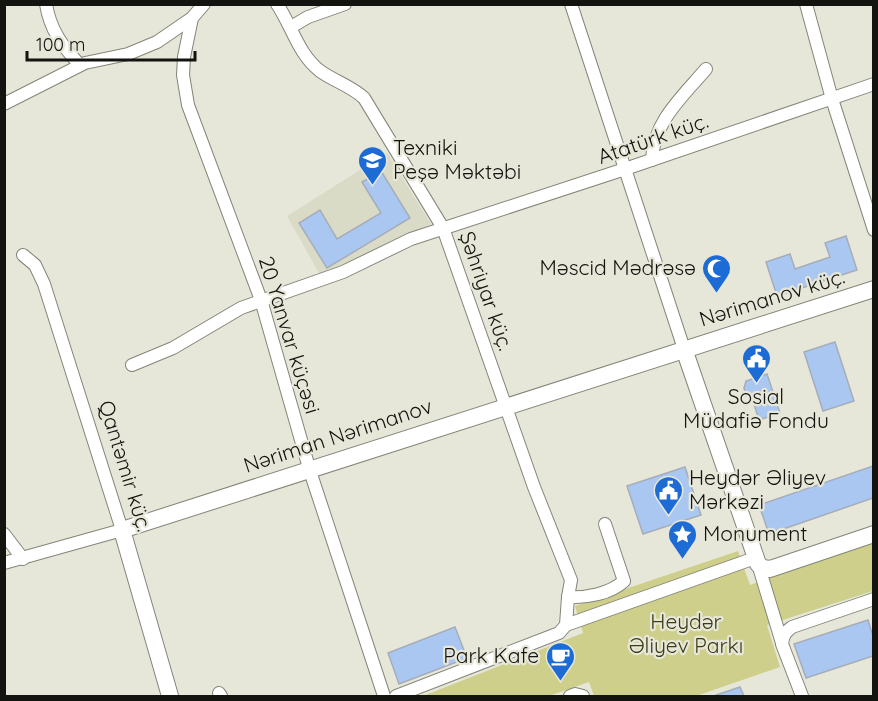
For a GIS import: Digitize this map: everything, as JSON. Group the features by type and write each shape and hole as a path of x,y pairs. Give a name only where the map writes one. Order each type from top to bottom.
{"main road":[{"name":"Nərimanov küç.","path":"684,349 873,289"},
{"name":"Nəriman Nərimanov","path":"122,530 684,349"},
{"path":"684,349 761,564 873,534"},
{"name":"Qantəmir küç.","path":"122,530 170,696"}],"street":[{"path":"46,4 56,36 80,65"},
{"path":"4,104 80,65 128,54 157,42 192,18 204,4"},
{"name":"Şəhriyar küç.","path":"277,4 291,27 298,46 320,71 354,89 364,98 443,228 534,487 571,580 563,629"},
{"path":"291,27 308,17 345,4"},
{"path":"571,4 684,349"},
{"path":"806,4 832,99 873,230"},
{"name":"20 Yanvar küçəsi","path":"192,18 184,57 183,75 188,105 261,300 309,468 384,696"},
{"path":"652,160 652,145 667,114 706,69"},
{"name":"Atatürk küç.","path":"132,365 158,356 233,312 343,272 402,243 625,170 873,84"},
{"name":"Qantəmir küç.","path":"22,255 34,265 44,284 122,530"},
{"path":"568,597 590,596 620,585 624,581 605,524"},
{"name":"Nəriman Nərimanov","path":"4,563 122,530"},
{"path":"4,534 23,559"},
{"path":"396,696 563,629 761,564 782,644 802,696"},
{"path":"782,644 783,637 792,627 873,599"},
{"path":"570,696 575,694 584,696"}],"shaded area":[{"name":"Texniki Peşə Məktəbi","path":"387,153 431,224 320,275 287,216"}],"green space":[{"name":"Heydər Əliyev Parkı","path":"873,542 873,591 767,625 780,667 696,696 594,696 589,682 549,696 423,696 583,633 575,606 738,551 750,585"}],"building":[{"path":"381,171 410,218 327,268 299,223 320,210 337,239 381,213 362,182"},
{"path":"846,236 857,270 777,296 766,262 790,254 795,269 830,257 825,243"},
{"path":"835,342 854,401 823,411 804,352"},
{"path":"767,374 780,413 759,420 752,398 746,396 744,388 746,381"},
{"path":"873,466 873,498 769,534 759,505"},
{"path":"685,467 701,515 643,534 627,486"},
{"path":"868,620 873,636 873,656 806,678 794,644"},
{"path":"455,627 467,658 399,684 388,653"},
{"path":"740,687 744,696 716,696 716,695"}],"place":[{"name":"Texniki Peşə Məktəbi","path":"372,186"},
{"name":"Məscid Mədrəsə","path":"717,294"},
{"name":"Sosial Müdafiə Fondu","path":"756,384"},
{"name":"Heydər Əliyev Mərkəzi","path":"668,516"},
{"name":"Monument","path":"682,560"},
{"name":"Park Kafe","path":"560,682"}]}
